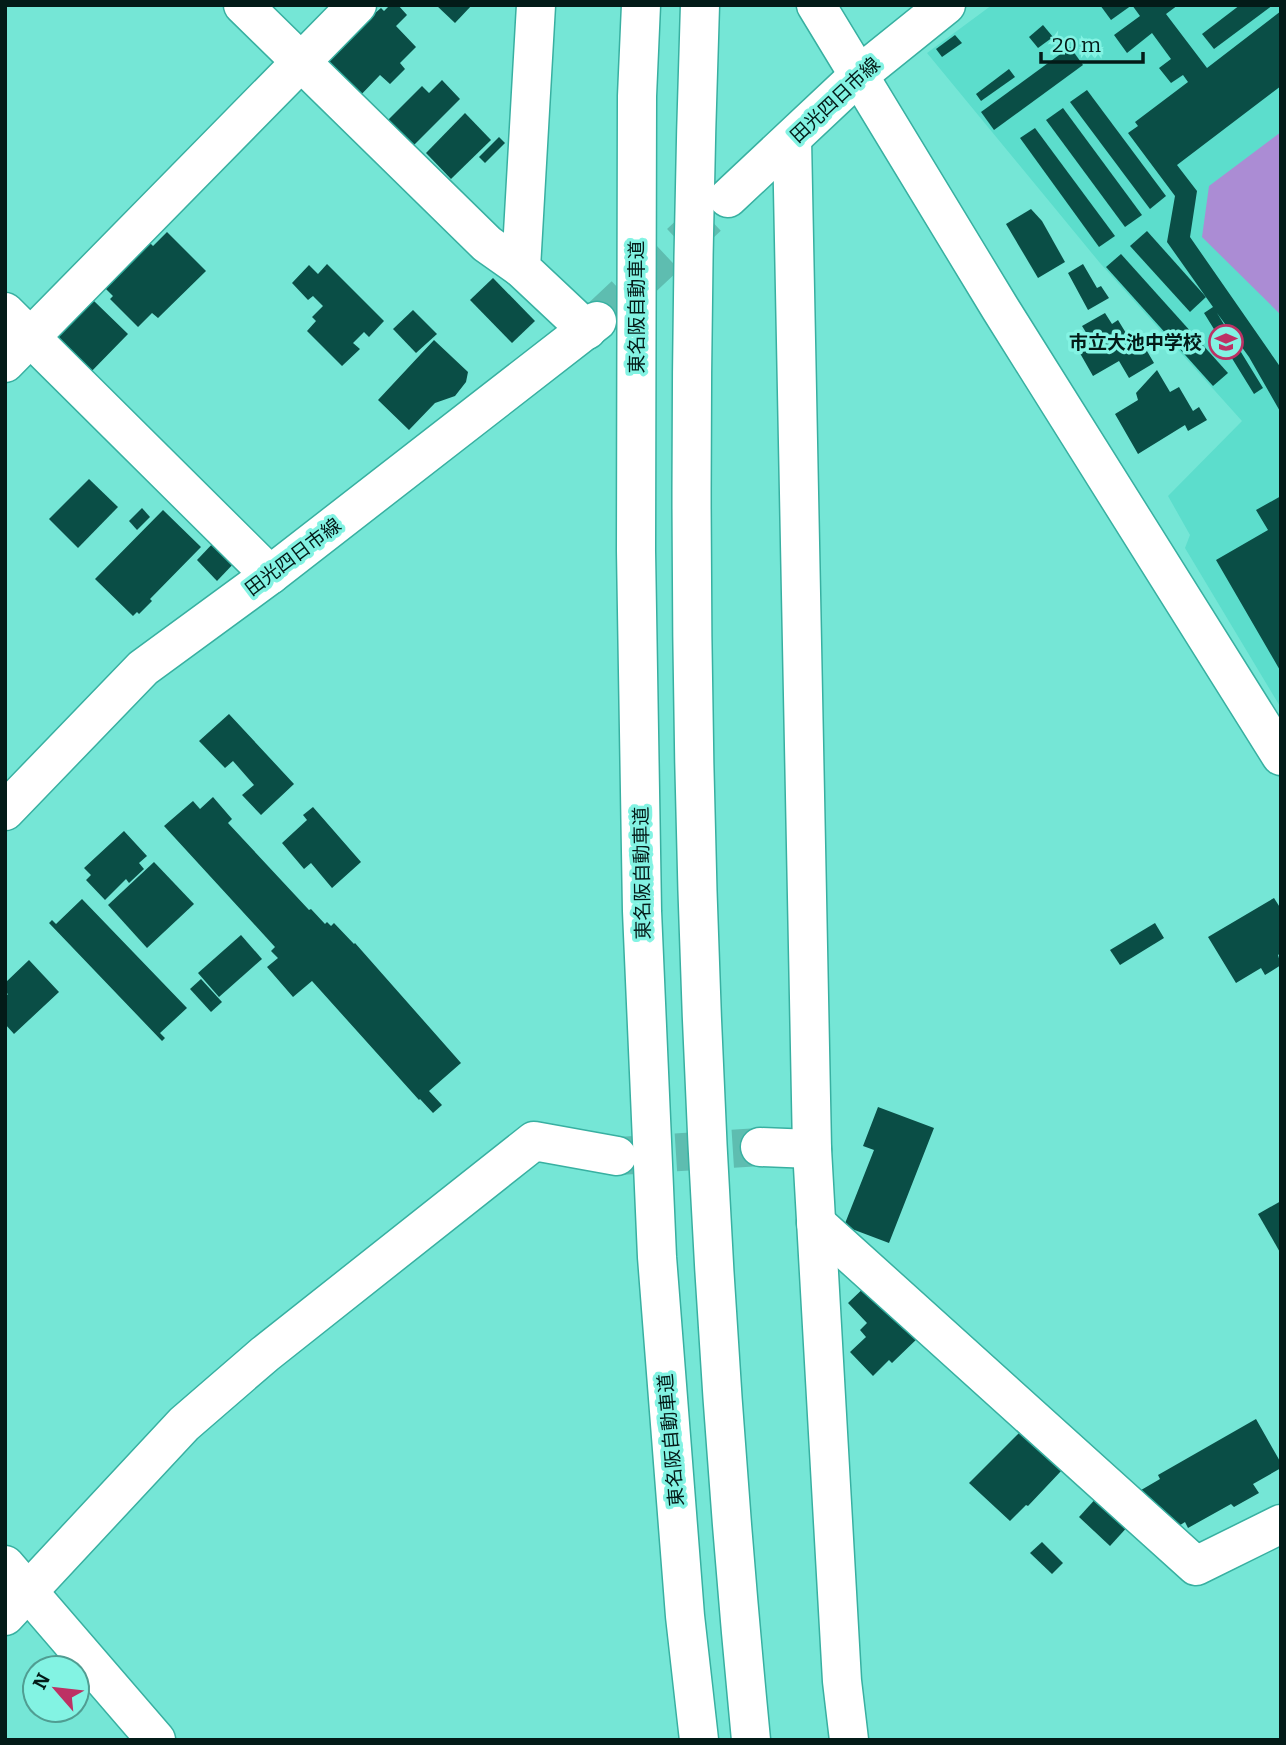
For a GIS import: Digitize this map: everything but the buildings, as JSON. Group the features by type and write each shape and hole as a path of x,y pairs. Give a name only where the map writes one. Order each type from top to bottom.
{"main road":[{"path":"243,5 487,244 522,268"},
{"path":"270,575 14,338 357,5"},
{"path":"522,268 536,5"},
{"name":"東名阪自動車道","path":"641,5 637,96 636,551 642,911 657,1257 685,1616 698,1740"},
{"path":"700,5 691,551 698,908 712,1251 751,1740"},
{"path":"816,5 992,297 1281,757"},
{"name":"田光四日市線","path":"728,198 859,75 946,5"},
{"path":"792,139 812,1149 842,1681 849,1740"},
{"name":"田光四日市線","path":"5,811 143,668 270,575 592,326 522,268"},
{"path":"156,1740 13,1591 184,1424 265,1354 534,1141 617,1156"},
{"path":"760,1147 812,1149"},
{"path":"816,1223 1196,1566 1281,1524"}],"shaded area":[{"name":"市立大池中学校","path":"992,5 1281,5 1281,708 1185,548 1190,535 1168,496 1242,421 1100,263 927,53"},
{"path":"1281,132 1281,315 1202,237 1209,186"}],"tunnel":[{"path":"597,321 713,212"},
{"path":"619,1156 760,1147"}],"place":[{"name":"市立大池中学校","path":"1226,342"}]}
